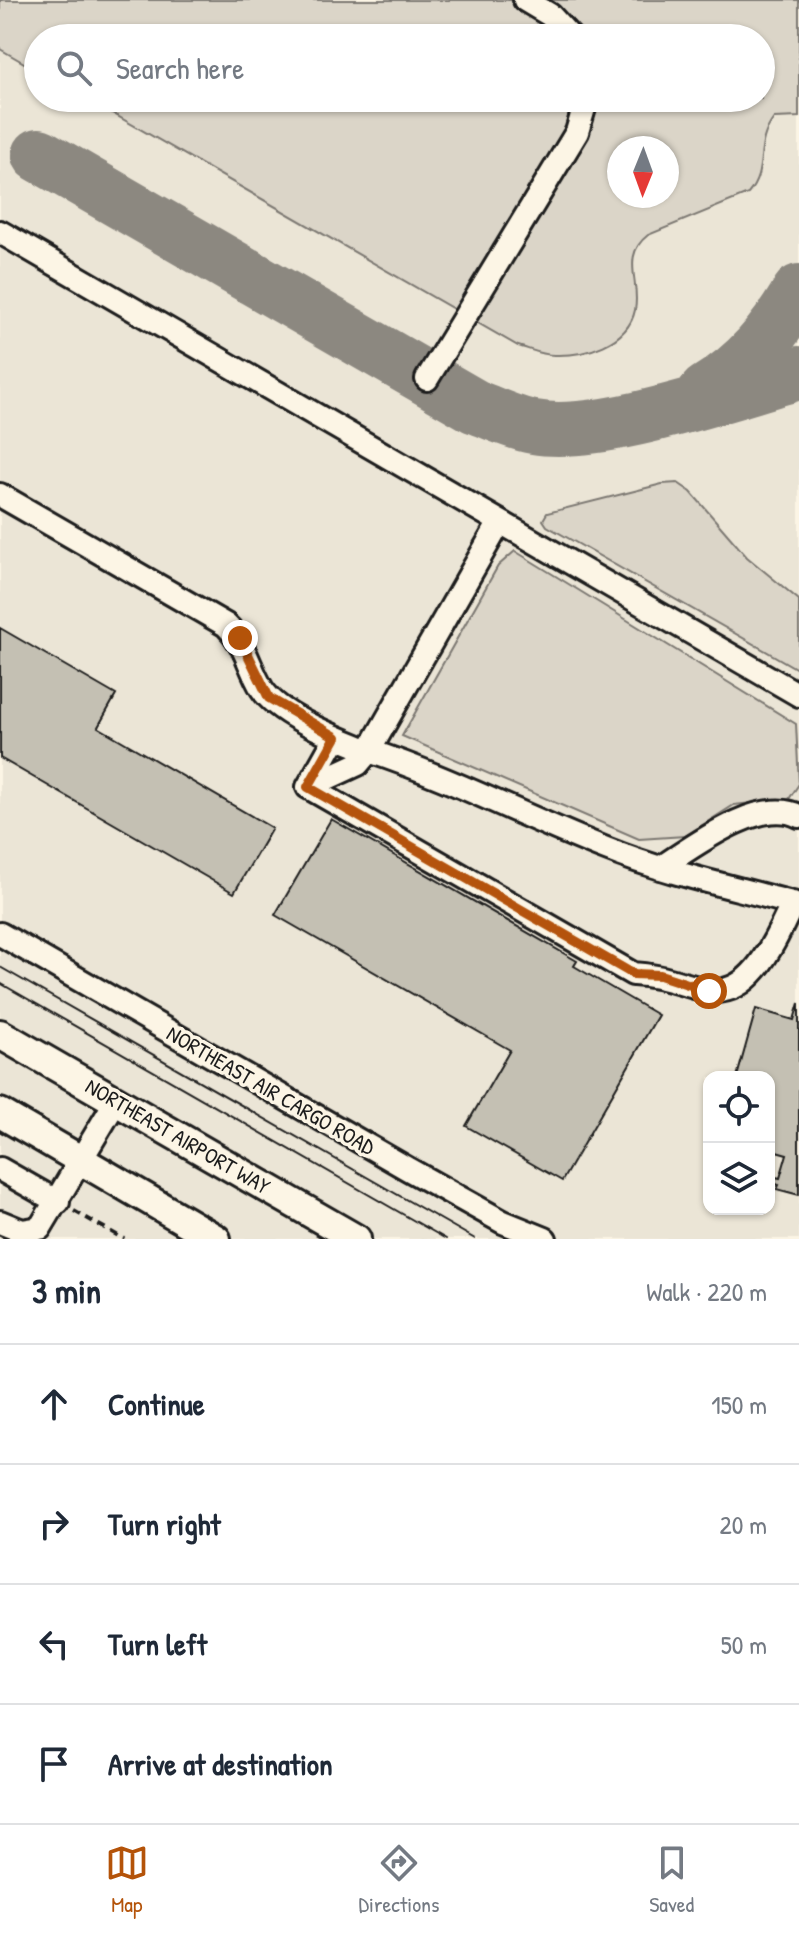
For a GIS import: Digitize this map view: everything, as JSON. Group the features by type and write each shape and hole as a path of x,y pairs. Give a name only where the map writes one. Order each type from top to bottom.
{"main road":[{"name":"NORTHEAST AIRPORT WAY","path":"0,1034 356,1239"},
{"path":"0,1113 216,1239"}],"street":[{"path":"525,0 550,15 558,24"},
{"path":"427,379 577,132 583,112"},
{"path":"0,232 799,695"},
{"path":"0,495 226,625 240,638 269,698 336,737 660,868 796,904 762,962 752,974 729,987 709,991 660,975 633,974 308,787"},
{"path":"308,787 358,764 369,751 500,522"},
{"path":"308,787 336,737"},
{"path":"660,868 747,817 773,810 799,816"},
{"name":"NORTHEAST AIR CARGO ROAD","path":"0,934 408,1169 503,1222 545,1239"},
{"path":"0,1222 22,1231 40,1228 116,1101"},
{"path":"0,1169 58,1202"}],"path":[{"path":"80,1215 124,1239"}],"shaded area":[{"path":"0,0 799,0 799,1239 0,1239"},
{"path":"0,0 799,0 799,117 774,118 764,138 758,176 748,194 648,235 640,243 633,261 635,310 624,332 604,346 591,350 549,355 518,346 110,112 775,112 775,24 24,24 24,63 0,49"},
{"path":"678,483 691,492 747,557 799,600 799,670 547,526 543,520 547,513 662,484"},
{"path":"515,551 796,724 799,784 789,799 734,805 685,836 639,839 402,736 498,566"}],"building":[{"path":"0,628 116,695 98,727 272,828 234,893 0,758"},
{"path":"331,819 577,961 574,966 658,1015 562,1181 466,1126 510,1050 275,915"},
{"path":"799,1003 799,1195 777,1189 779,1185 775,1184 775,1177 780,1178 787,1154 775,1151 775,1071 739,1071 756,1009 794,1020"}],"taxiway":[{"path":"39,155 476,407 520,424 562,429 630,420 799,373"},
{"path":"706,391 734,371 759,347 799,291"}],"tram line":[{"path":"0,967 475,1239"},
{"path":"0,983 446,1239"}],"route":[{"path":"240,638 260,687 269,698 336,737 308,787 633,974 660,975 709,991"}]}
